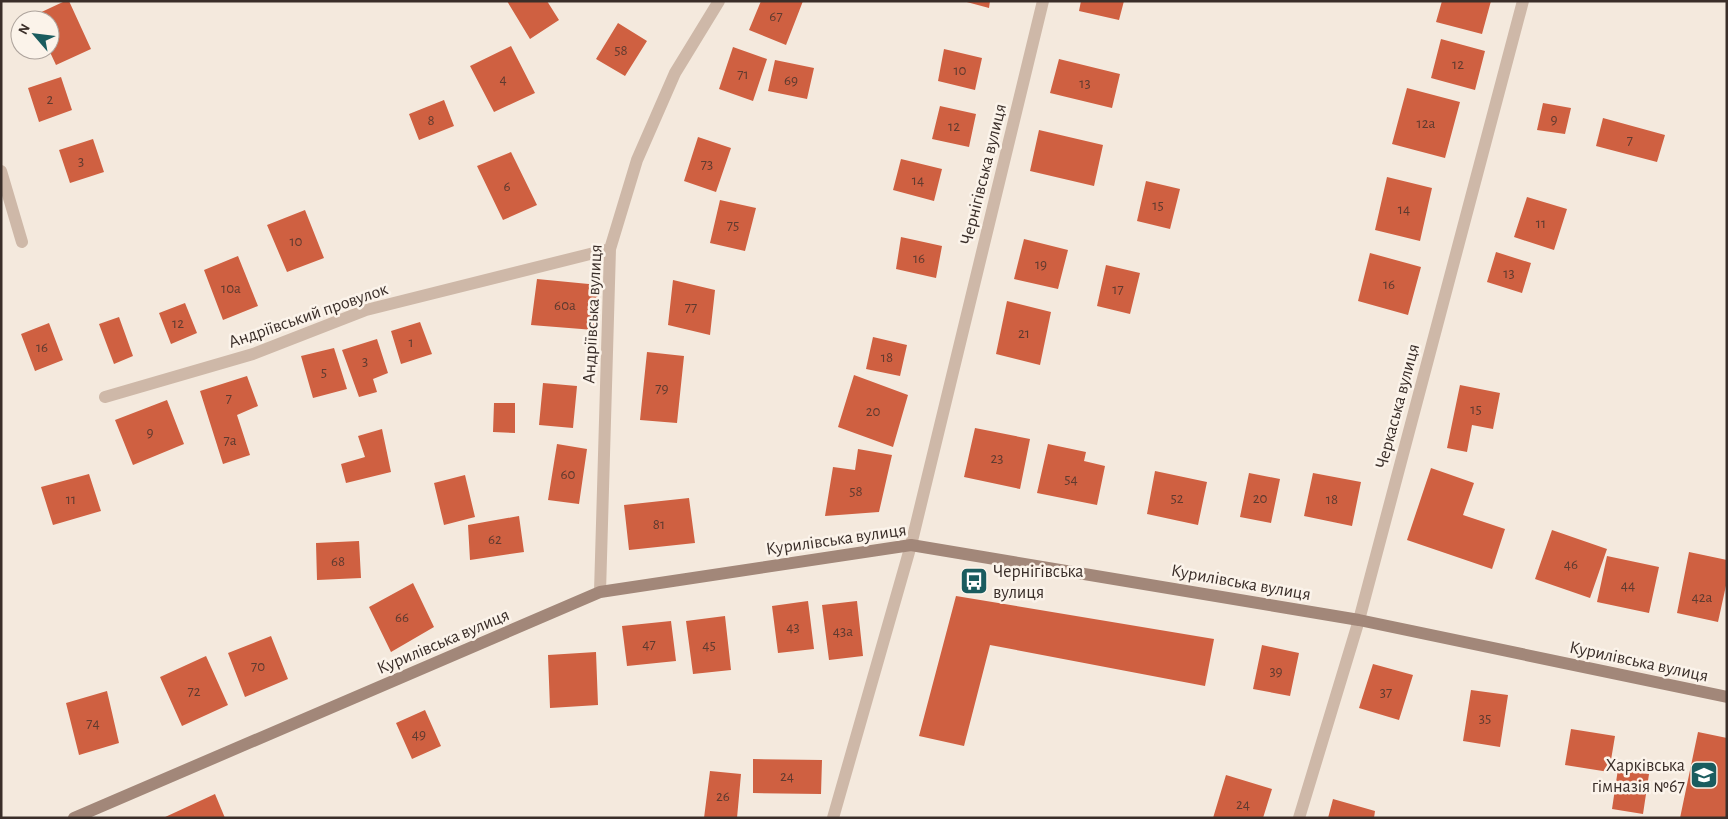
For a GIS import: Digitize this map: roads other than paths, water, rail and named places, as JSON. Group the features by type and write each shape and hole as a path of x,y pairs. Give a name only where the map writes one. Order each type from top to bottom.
{"main road":[{"name":"Курилівська вулиця","path":"74,818 600,592 911,544 1359,620 1727,697"}],"street":[{"name":"Андріївська вулиця","path":"600,592 610,249 637,160 675,73 719,1"},
{"name":"Чернігівська вулиця","path":"833,818 911,544 1043,1"},
{"name":"Черкаська вулиця","path":"1299,818 1359,620 1523,1"},
{"path":"1,171 22,242"},
{"name":"Андріївський провулок","path":"105,397 253,354 366,310 610,249"}],"place":[{"name":"Чернігівська вулиця","path":"974,581"},
{"name":"Харківська гімназія №67","path":"1704,775"}]}
